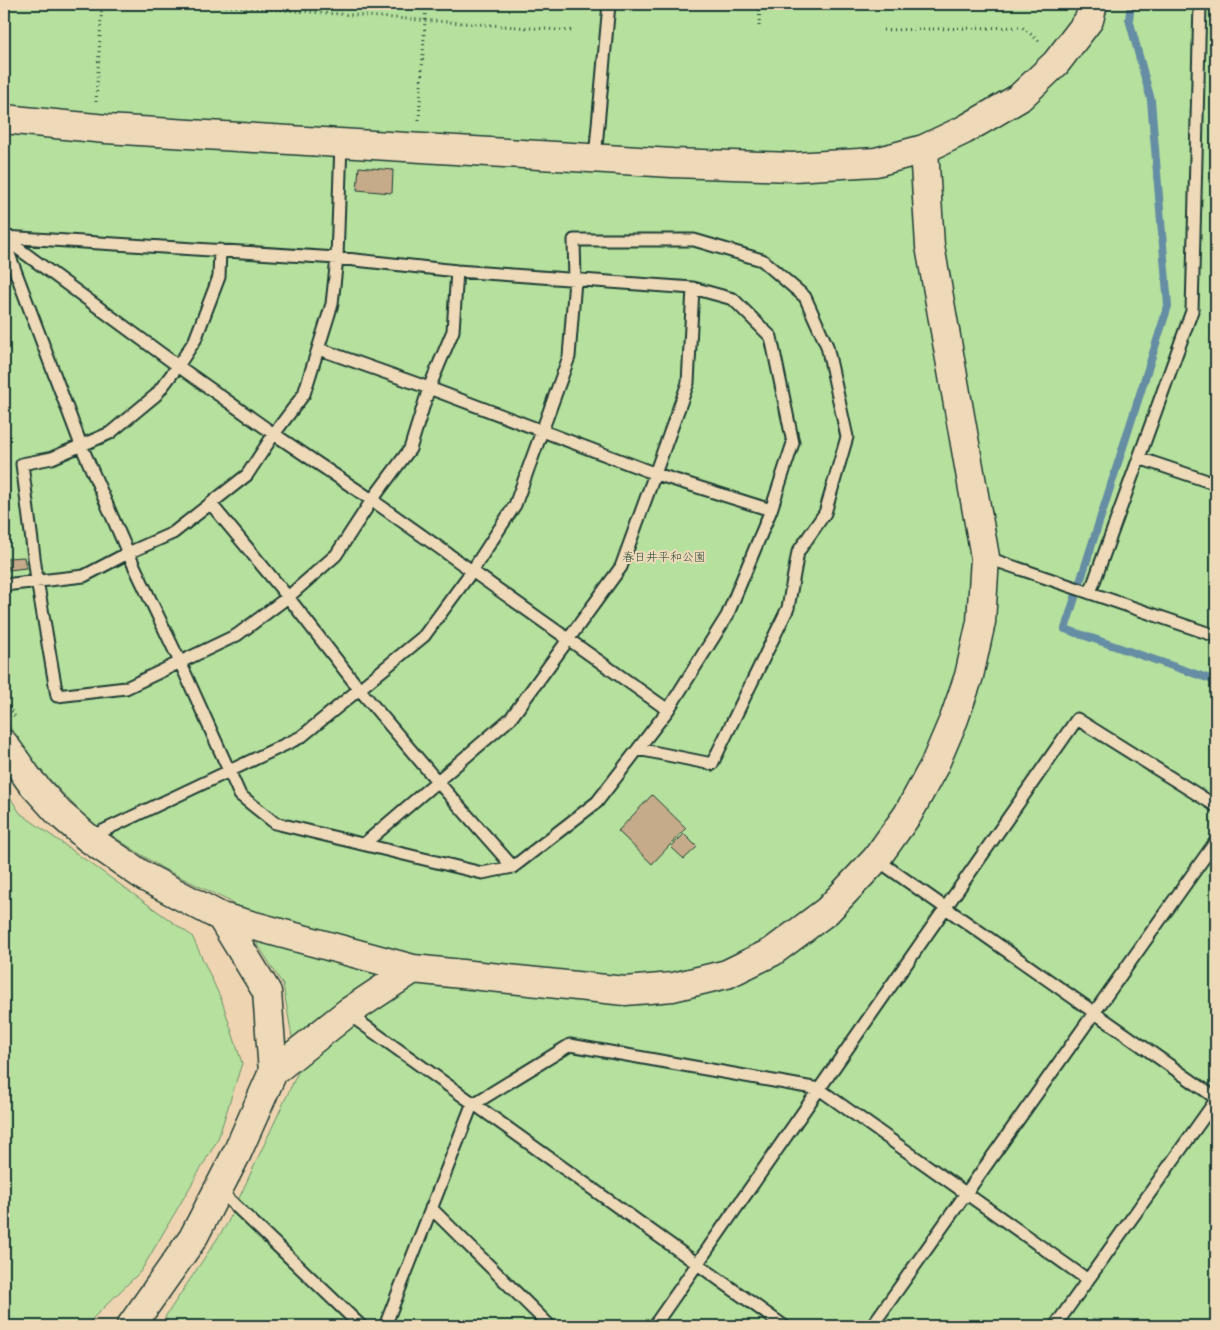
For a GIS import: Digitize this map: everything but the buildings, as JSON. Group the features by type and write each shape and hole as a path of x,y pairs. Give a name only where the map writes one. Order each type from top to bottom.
{"street":[{"path":"4,119 106,129 595,158 793,167 876,162 924,149 964,130 1019,98 1056,63 1089,20 1093,4"},
{"path":"4,744 30,781 59,813 88,838 145,877 221,917 413,969 625,991 673,987 727,974 772,952 826,911 876,859 908,814 934,766 954,719 969,676 982,622 985,557 930,246 924,149"},
{"path":"221,917 267,992 273,1072"},
{"path":"131,1326 193,1238 237,1153 273,1072 346,1013 413,969"}],"lane":[{"path":"595,158 609,4"},
{"path":"1090,593 1192,311 1200,4"},
{"path":"4,585 84,576 128,553 173,533 247,475 274,434 304,394 332,304 337,258 341,143"},
{"path":"4,238 337,258 457,271 693,288 733,299 771,337 793,443 771,510 727,616 668,710 597,802 513,867 482,873 274,822 240,795 128,553 82,445 4,238"},
{"path":"4,238 178,366 372,500 668,710"},
{"path":"88,838 301,737 424,636 472,571 515,505 569,357 575,280 574,240 694,240 762,260 806,297 827,346 847,437 825,513 798,552 788,608 712,764 638,750"},
{"path":"220,250 219,277 195,340 156,395 110,433 52,458 22,464 57,696 126,688 237,635 288,597 336,555 372,500 410,449 430,388 453,331 457,271"},
{"path":"364,844 511,718 621,567 688,383 693,288"},
{"path":"319,349 430,388 656,474 771,510"},
{"path":"1139,458 1216,484"},
{"path":"211,504 288,597 360,690 513,867"},
{"path":"985,557 1216,636"},
{"path":"654,1326 1077,719 1216,806"},
{"path":"872,1326 1216,841"},
{"path":"876,859 1216,1099 1055,1326"},
{"path":"346,1013 472,1105 784,1326"},
{"path":"385,1326 472,1105 570,1045 819,1089 1088,1280"},
{"path":"218,1189 360,1326"},
{"path":"431,1208 550,1326"}],"path":[{"path":"95,107 102,4"},
{"path":"201,4 573,31"},
{"path":"419,126 426,4"},
{"path":"760,4 760,26"},
{"path":"883,30 1022,27 1046,48"}],"green space":[{"name":"春日井平和公園","path":"4,4 1216,4 1216,1326 171,1326 165,1317 227,1224 298,1072 283,985 231,902 162,868 88,820 39,768 13,732 4,715"},
{"path":"4,788 20,813 192,936 222,1001 242,1063 218,1139 141,1271 85,1326 4,1326"}],"waterway":[{"path":"1131,4 1129,19 1151,100 1168,306 1065,629 1216,681"}]}
